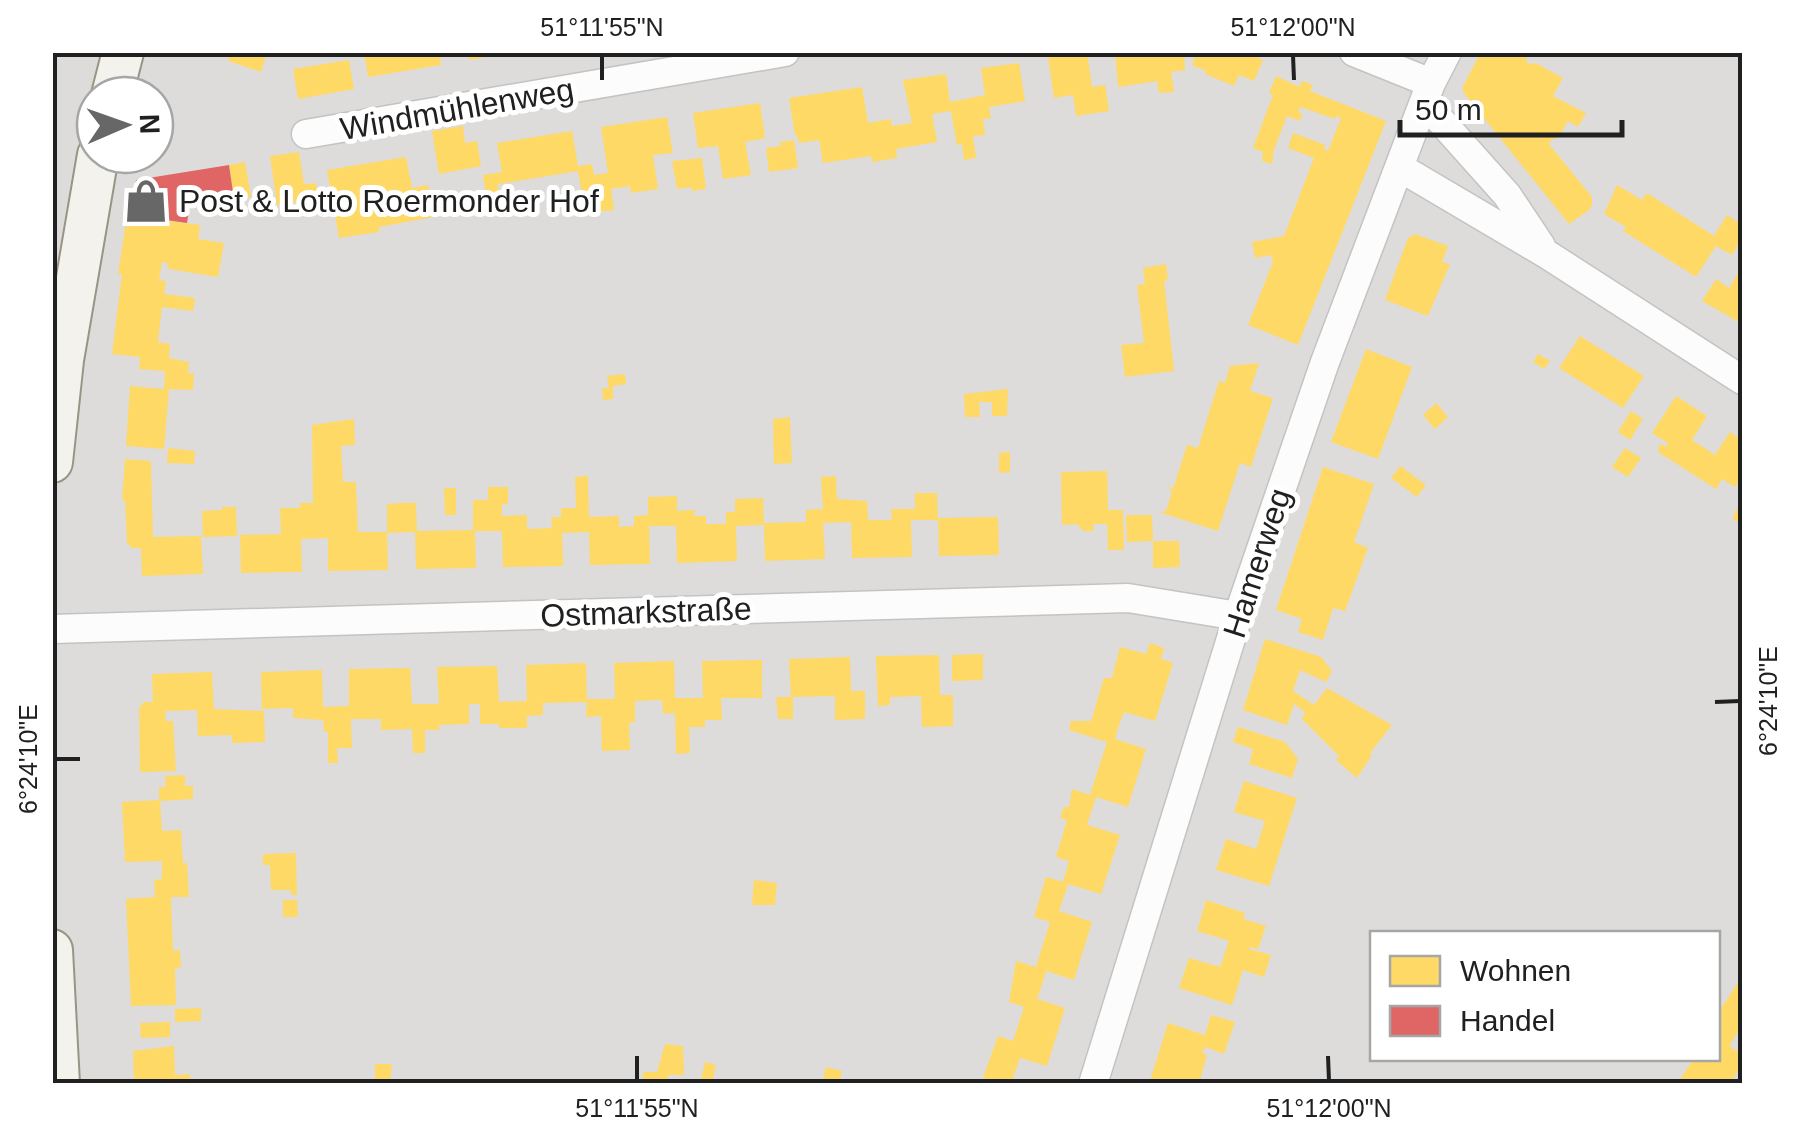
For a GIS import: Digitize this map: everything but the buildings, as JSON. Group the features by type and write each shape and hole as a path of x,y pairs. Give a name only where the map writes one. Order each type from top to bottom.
{"main road":[{"path":"52,462 62,360 94,175"},
{"path":"52,950 59,1084"}],"street":[{"name":"Windmühlenweg","path":"306,134 785,52"},
{"path":"1354,52 1428,92 1548,255"},
{"name":"Hamerweg","path":"1093,1084 1238,616 1324,362 1447,52"},
{"path":"1400,167 1548,255 1742,380"},
{"name":"Ostmarkstraße","path":"52,629 1128,598 1238,616"}],"shaded area":[{"path":"53,53 1742,53 1742,1083 53,1083"}],"place":[{"name":"Post & Lotto Roermonder Hof","path":"146,201"}]}
